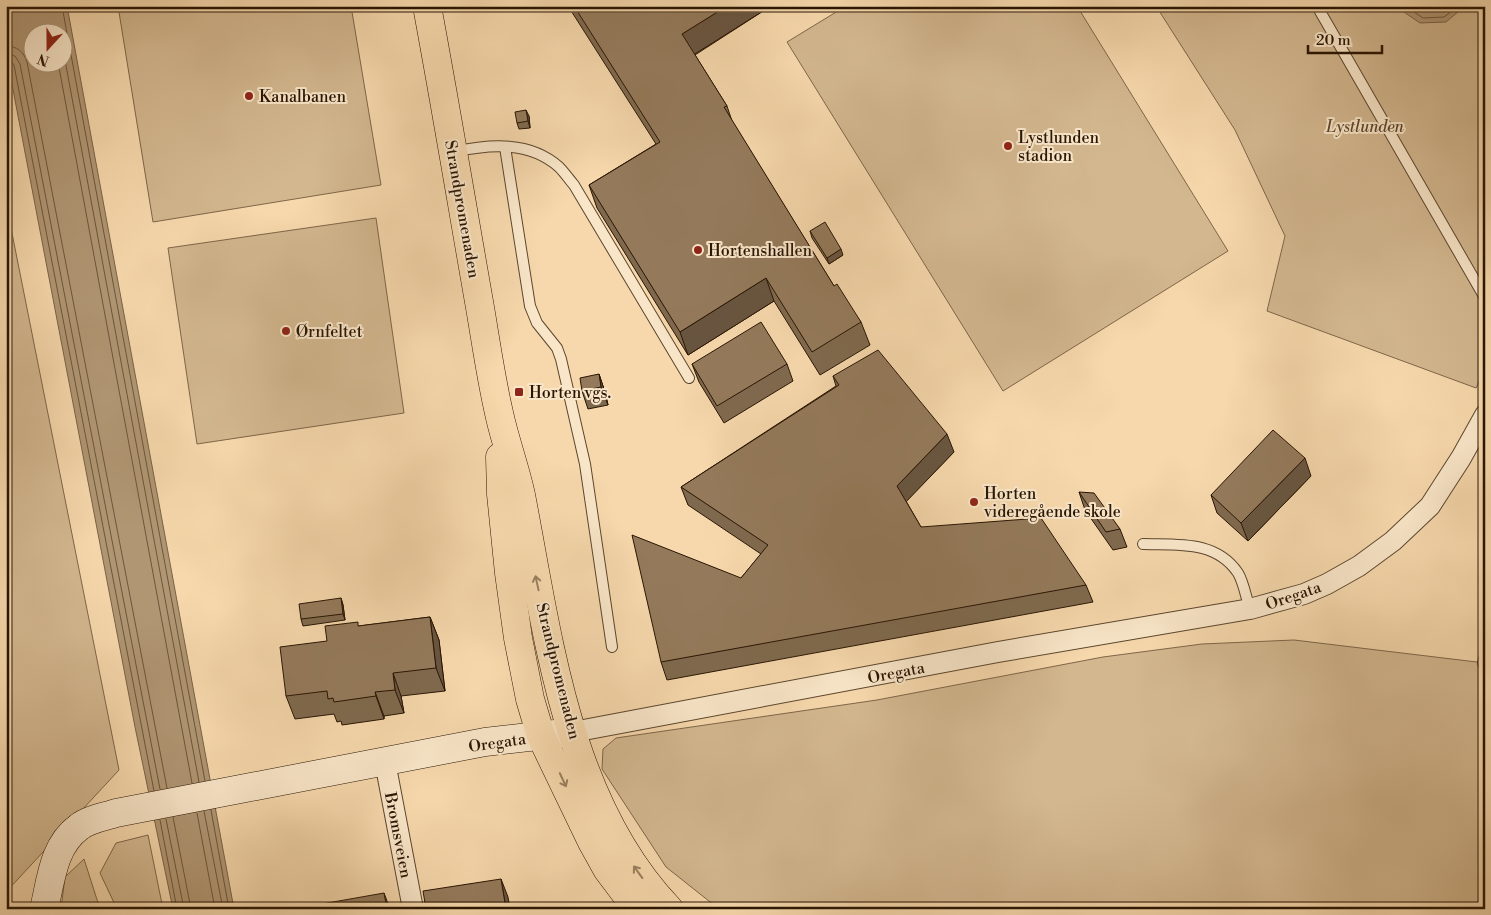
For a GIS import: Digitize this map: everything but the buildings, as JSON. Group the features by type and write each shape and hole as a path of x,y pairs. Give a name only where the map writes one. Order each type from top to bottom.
{"main road":[{"name":"Strandpromenaden","path":"427,6 499,413 520,493 550,643 573,732 590,782 626,855 654,893 669,909"},
{"name":"Strandpromenaden","path":"499,413 501,494 509,573 518,638 530,699 541,736 592,842 607,870 636,909"},
{"name":"Oregata","path":"44,909 53,867 63,844 79,827 95,819 116,813 485,742 573,732"}],"street":[{"name":"Oregata","path":"573,732 998,652 1250,610 1304,594 1327,584 1359,566 1393,541 1430,506 1461,458 1485,415"},
{"name":"Bromsveien","path":"385,762 413,909"}],"lane":[{"path":"1317,6 1485,298"},
{"path":"453,152 482,146 524,148 539,154 559,167 574,185 689,378"},
{"path":"505,147 530,306 538,323 557,348 585,464 612,647"},
{"path":"1143,544 1206,547 1223,557 1239,574 1250,610"}],"green space":[{"name":"Kanalbanen","path":"118,6 351,6 381,185 153,222"},
{"name":"Lystlunden stadion","path":"846,6 1077,6 1228,251 1003,391 787,42"},
{"name":"Lystlunden","path":"1156,6 1485,6 1485,370 1476,388 1267,311 1285,236 1235,130"},
{"path":"6,203 119,770 6,892"},
{"name":"Ørnfeltet","path":"376,218 404,413 197,444 168,248"},
{"path":"1294,640 1485,663 1485,909 719,909 666,867 602,769 603,749 616,738 877,700 1103,657 1202,644"},
{"path":"148,835 163,909 117,909 100,873 116,843"},
{"path":"84,859 100,909 61,909 65,877"}],"water":[{"path":"6,6 67,6 70,22 22,22 22,72 72,72 72,33 234,909 173,909 135,727 6,53"},
{"path":"1400,6 1465,6 1446,22 1420,23 1401,10"}],"place":[{"name":"Kanalbanen","path":"249,96"},
{"name":"Lystlunden stadion","path":"1008,146"},
{"name":"Hortenshallen","path":"698,250"},
{"name":"Ørnfeltet","path":"286,331"},
{"name":"Horten vgs.","path":"519,392"},
{"name":"Horten videregående skole","path":"974,502"}]}
